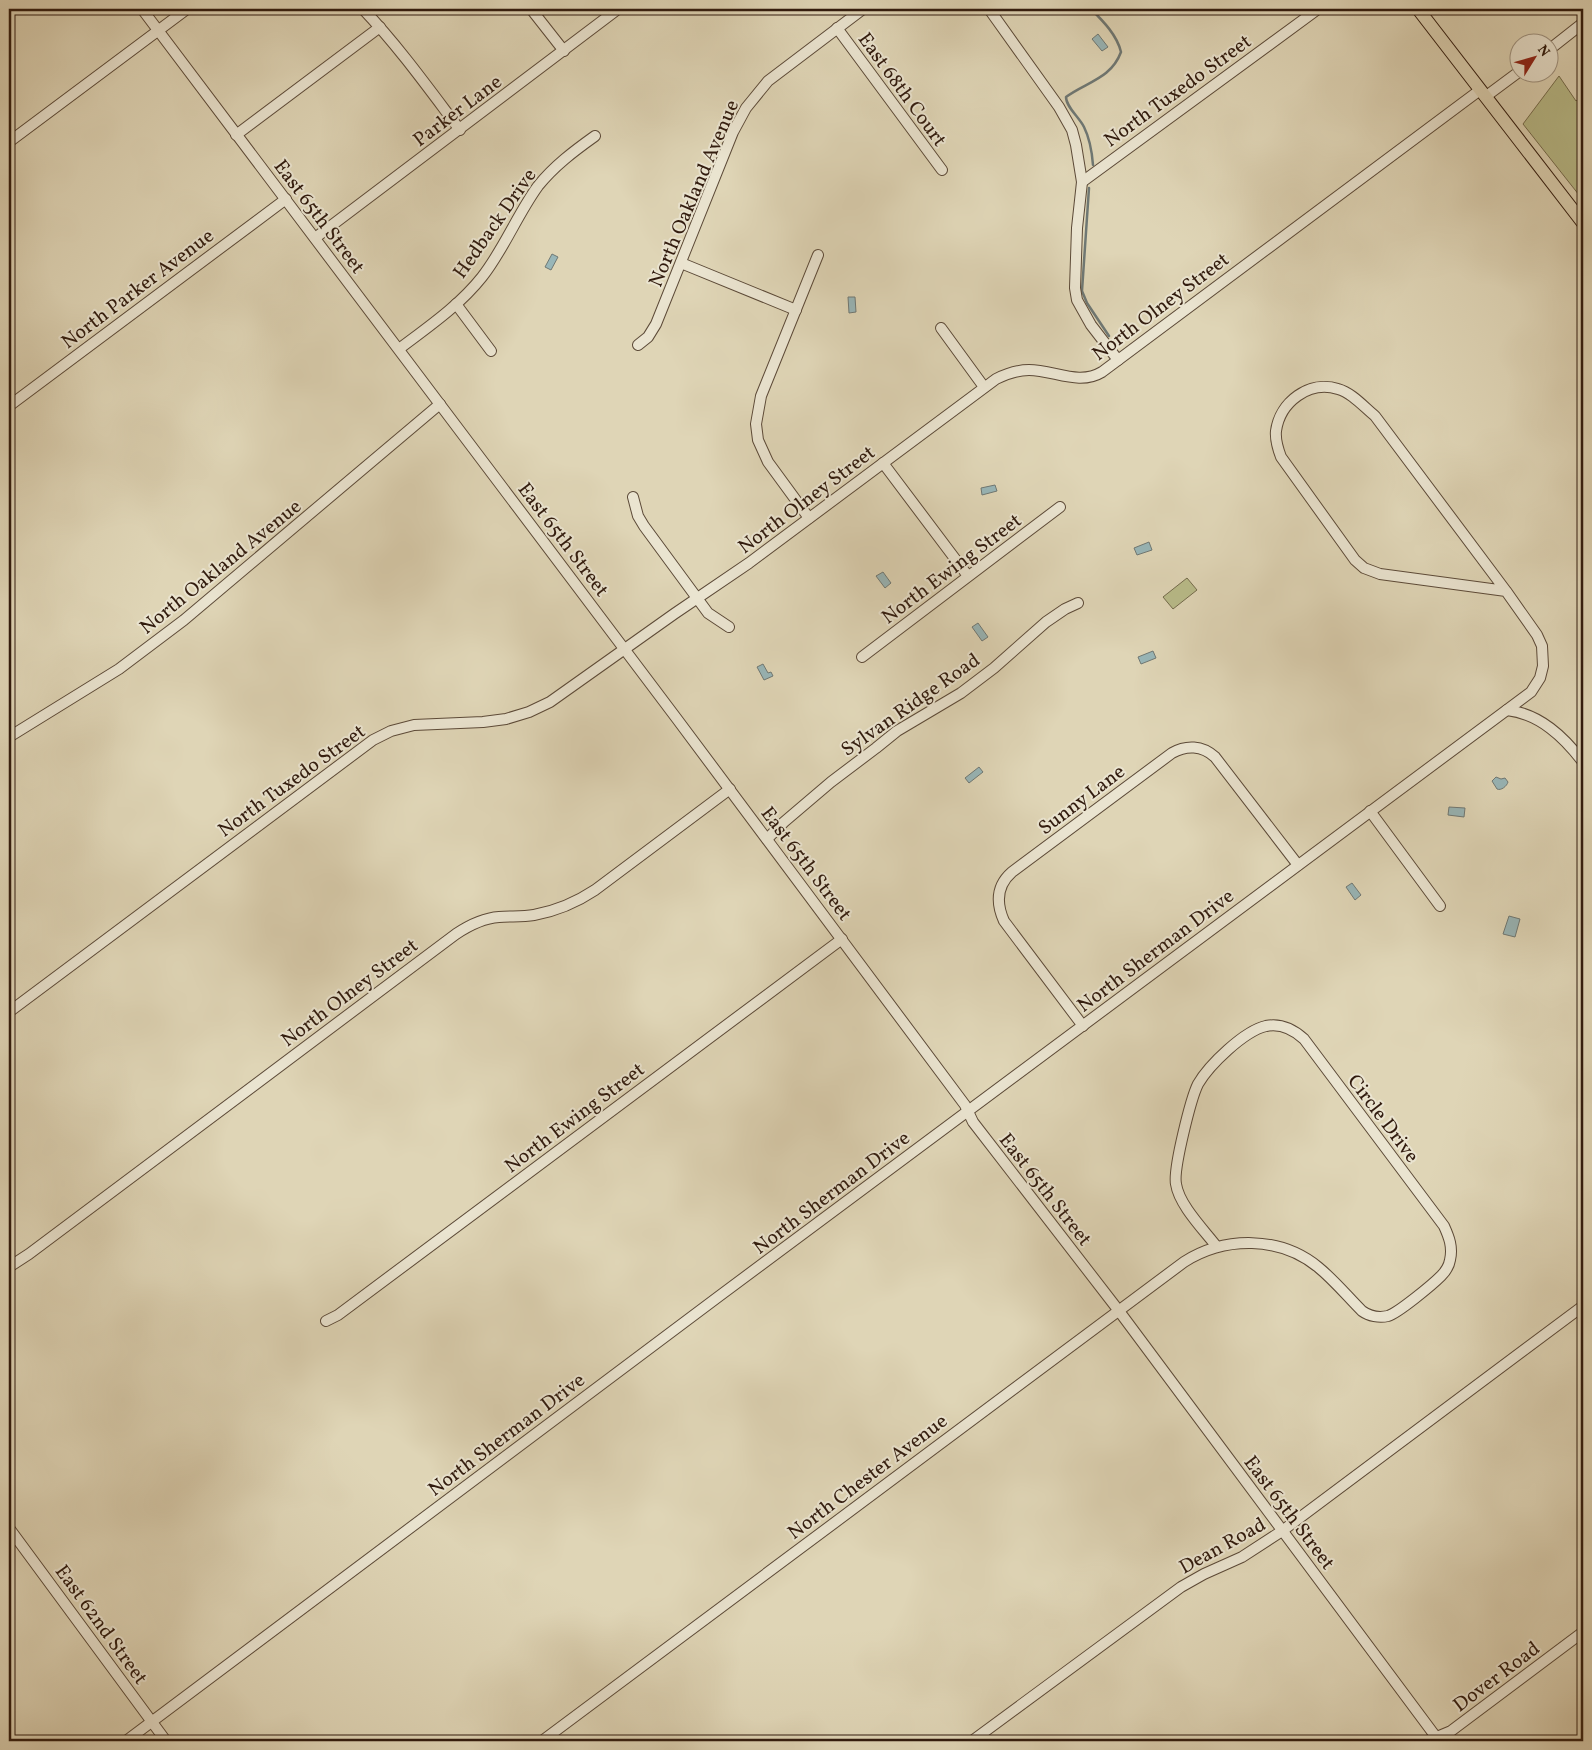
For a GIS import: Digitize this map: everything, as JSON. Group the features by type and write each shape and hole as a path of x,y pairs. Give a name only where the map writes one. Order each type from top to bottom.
{"main road":[{"path":"1418,9 1583,223"}],"street":[{"name":"East 65th Street","path":"142,9 842,939 965,1105 973,1122 1119,1311 1434,1740"},
{"path":"9,142 187,9"},
{"path":"363,9 380,26 460,130"},
{"path":"531,9 564,51"},
{"name":"Parker Lane","path":"315,238 618,9"},
{"name":"North Oakland Avenue","path":"638,345 654,329 733,132 746,108 760,89 774,76 863,9"},
{"path":"989,9 1007,32 1067,121 1076,145 1082,182 1077,228 1075,288 1082,312 1118,360"},
{"name":"North Tuxedo Street","path":"1082,182 1318,9"},
{"path":"1560,41 1583,23"},
{"path":"236,135 380,26"},
{"name":"East 68th Court","path":"837,28 942,170"},
{"name":"North Olney Street","path":"624,649 749,563 984,388 1003,376 1026,370 1078,378 1090,377 1102,372 1482,94 1510,77"},
{"name":"Hedback Drive","path":"398,349 456,304 476,284 544,179 564,160 595,136"},
{"name":"North Parker Avenue","path":"9,406 286,199"},
{"path":"809,518 768,462 758,440 756,424 761,396 818,255"},
{"path":"681,263 796,310"},
{"path":"456,304 492,351"},
{"path":"941,328 984,388"},
{"path":"1319,388 1335,388 1350,394 1375,416 1506,592 1380,574 1364,568 1352,557 1283,461 1277,447 1276,430 1283,411 1290,401 1303,392 1319,388"},
{"name":"North Oakland Avenue","path":"9,736 119,669 184,620 235,579 440,404"},
{"path":"883,463 968,576"},
{"path":"633,497 638,516 644,526 697,598 711,616 729,627"},
{"name":"North Ewing Street","path":"862,657 1060,507"},
{"name":"North Sherman Drive","path":"126,1741 1298,865 1526,697 1540,678 1543,662 1542,646 1537,635 1506,592"},
{"name":"Sylvan Ridge Road","path":"767,839 831,782 896,731 961,693 994,668 1046,622 1078,603"},
{"name":"North Tuxedo Street","path":"9,1012 373,740 391,731 414,725 494,721 529,712 560,696 624,649"},
{"path":"1508,710 1527,715 1548,726 1572,746 1583,762"},
{"name":"Sunny Lane","path":"1083,1026 1004,921 999,910 998,895 1002,884 1008,875 1028,860 1172,754 1182,748 1190,747 1202,748 1215,757 1298,865"},
{"name":"North Olney Street","path":"9,1267 86,1213 452,936 484,920 542,913 578,900 595,890 730,789"},
{"path":"1370,812 1440,906"},
{"name":"North Ewing Street","path":"326,1322 842,939"},
{"name":"Circle Drive","path":"1216,1247 1181,1200 1176,1183 1176,1170 1190,1104 1202,1078 1222,1054 1260,1028 1272,1025 1292,1030 1304,1039 1444,1226 1450,1240"},
{"name":"North Chester Avenue","path":"542,1741 1191,1258 1216,1247 1239,1243 1258,1243 1281,1248 1295,1253 1318,1267 1362,1310 1368,1314 1380,1316 1395,1312 1441,1276 1450,1259 1450,1240"},
{"name":"Dean Road","path":"972,1741 1181,1587 1239,1558 1282,1531 1583,1306"},
{"name":"East 62nd Street","path":"9,1528 166,1741"},
{"name":"Dover Road","path":"1434,1740 1451,1731 1583,1632"}],"green space":[{"path":"1560,77 1576,101 1583,95 1583,200 1523,124 1554,82 1560,82"},
{"path":"1187,578 1197,590 1173,609 1163,597"}],"water":[{"path":"1098,34 1108,47 1102,51 1092,39"},
{"path":"552,254 558,257 551,270 545,267"},
{"path":"848,297 855,297 856,312 849,313"},
{"path":"995,485 997,491 982,495 981,488"},
{"path":"1149,542 1152,550 1137,555 1134,548"},
{"path":"883,572 891,583 885,588 876,576"},
{"path":"978,623 988,637 982,641 972,627"},
{"path":"1153,651 1156,658 1141,664 1138,657"},
{"path":"763,664 768,673 771,672 773,676 764,680 757,667"},
{"path":"979,767 983,772 969,783 965,778"},
{"path":"1496,777 1505,778 1508,782 1504,788 1497,789 1492,781"},
{"path":"1449,807 1465,808 1464,817 1448,815"},
{"path":"1352,883 1361,895 1355,900 1346,887"},
{"path":"1509,916 1520,919 1515,937 1503,934"}],"waterway":[{"path":"1091,9 1113,34 1121,52 1117,61 1104,74 1066,97 1070,108 1082,123 1086,132 1093,165"},
{"path":"1089,188 1082,291 1087,303 1109,336"}]}
